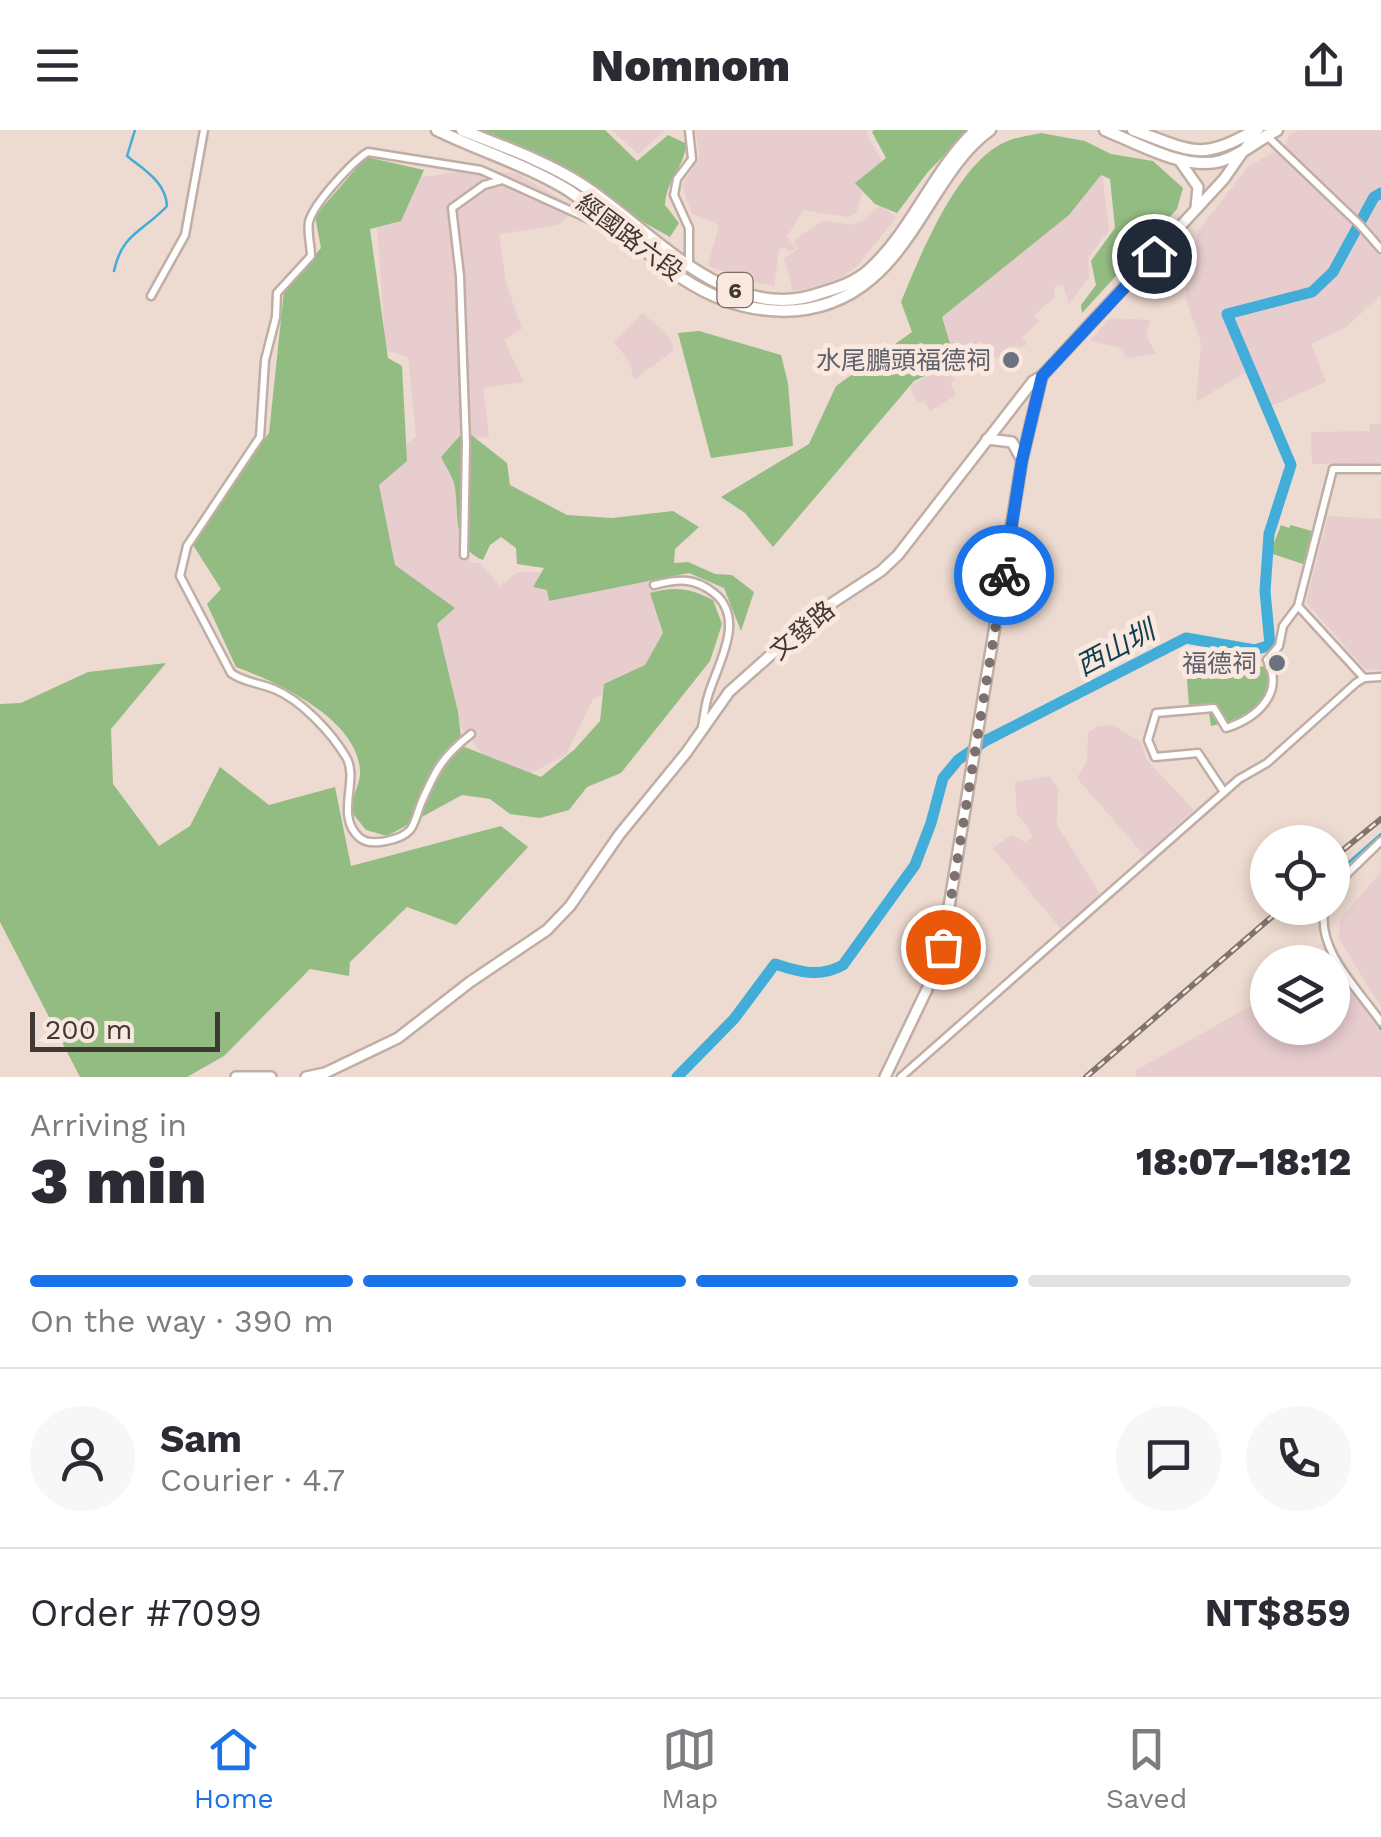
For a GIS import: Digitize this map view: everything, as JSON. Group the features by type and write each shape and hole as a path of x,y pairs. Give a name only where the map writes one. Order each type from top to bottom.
{"main road":[{"name":"經國路六段","path":"436,130 608,210 704,277 759,298 808,299 839,288 866,273 880,259 976,130"},
{"name":"經國路六段","path":"462,130 577,182 682,278 728,302 793,312 836,301 867,282 895,257 964,157 990,130"},
{"path":"1105,130 1177,158 1210,163 1240,154 1260,132"},
{"path":"1133,130 1202,152 1277,130"}],"street":[{"path":"151,296 185,235 204,130"},
{"path":"682,278 689,267 689,228 674,195 677,179 692,158 689,130"},
{"path":"1260,132 1360,224 1381,249"},
{"path":"471,734 447,753 410,830 396,839 367,842 353,830 346,804 351,767 346,756 307,711 278,690 230,673 180,570 187,546 260,437 265,360 276,317 277,293 310,256 309,222 348,166 368,152 481,170 589,219 608,210"},
{"name":"文發路","path":"306,1077 398,1038 546,930 570,906 619,835 729,692 820,611 881,571 898,555 1033,381 1042,376 1196,212 1240,154"},
{"path":"1177,158 1198,187 1196,212"},
{"path":"464,555 466,444 460,276 452,208 484,186 503,179"},
{"path":"886,1077 940,962 1022,460 1042,376"},
{"path":"987,439 1012,442 1022,460"},
{"path":"1224,792 1198,754 1155,757 1148,740 1156,713 1214,708 1226,728 1254,712 1274,686 1275,677 1266,660 1280,646 1284,626 1298,606 1333,469 1381,470"},
{"path":"654,585 677,579 704,584 720,598 729,614 729,633 700,733"},
{"path":"1298,606 1364,678"},
{"path":"901,1077 1239,778 1267,763 1364,678 1381,677"},
{"path":"1350,870 1381,841"},
{"path":"1323,925 1329,946 1381,1022"},
{"path":"236,1077 271,1077"}],"shaded area":[{"path":"612,130 665,130 638,154"},
{"path":"695,130 868,130 866,133 887,169 864,187 856,213 847,217 803,210 787,237 796,248 789,252 779,249 774,286 762,284 708,266 719,225 692,214 682,186 700,156"},
{"path":"1300,130 1381,130 1381,294 1348,326 1311,344 1326,382 1269,407 1254,371 1242,374 1196,402 1201,343 1185,296 1198,231 1248,167 1285,145 1289,135"},
{"path":"475,170 516,173 577,208 558,225 499,234 506,283 522,329 504,340 524,382 483,388 489,436 456,441 466,499 470,563 480,563 500,586 517,572 650,572 671,638 644,675 593,699 566,755 527,775 489,763 457,722 385,568 366,470 416,437 408,357 386,350 376,215 414,178"},
{"path":"1102,172 1109,230 1088,258 1089,277 1069,304 1063,285 1054,287 1055,297 1034,315 1039,321 1022,337 1027,344 1008,346 1005,358 992,357 981,342 947,354 938,317"},
{"path":"881,204 896,218 858,265 816,288 793,291 784,258 798,249 794,240 824,220 849,225 865,220"},
{"path":"643,313 670,338 674,350 634,380 629,361 614,342"},
{"path":"1110,318 1150,320 1146,335 1156,354 1129,358 1124,356 1124,349 1090,341"},
{"path":"945,363 955,380 950,383 956,395 930,411 924,400 918,403 910,387"},
{"path":"1370,424 1381,424 1381,463 1312,464 1311,432 1370,431"},
{"path":"1328,516 1381,519 1381,670 1365,669 1306,602"},
{"path":"1113,725 1142,743 1146,759 1194,810 1144,855 1077,778 1087,761 1088,733 1098,726"},
{"path":"1049,776 1058,788 1057,825 1100,894 1061,929 993,848 1011,835 1025,842 1032,837 1017,814 1015,782"},
{"path":"1381,872 1381,1007 1350,957 1350,945 1343,945 1339,939 1340,925 1350,925 1350,908"},
{"path":"1350,985 1381,1032 1381,1077 1137,1077 1135,1071 1250,1007 1250,1045 1350,1045"}],"green space":[{"path":"479,130 605,130 637,161 668,135 687,144 665,205 679,223 670,237"},
{"path":"874,130 968,130 927,173 897,213 875,204 855,183 886,158"},
{"path":"1041,133 1085,141 1111,154 1153,161 1183,188 1177,209 1082,313 1081,305 1096,285 1091,261 1115,228 1110,179 1101,175 1069,215 942,317 951,347 946,366 914,381 773,547 745,513 721,497 809,444 836,386 912,332 901,302 955,191 986,155 1007,141"},
{"path":"366,157 424,170 401,221 370,229 388,358 402,366 407,461 379,485 395,565 455,608 437,624 462,746 541,777 575,749 600,721 604,684 645,665 663,633 650,593 682,589 705,596 713,600 722,624 710,661 621,773 587,787 569,810 540,818 510,814 490,799 462,795 387,836 366,830 349,809 360,771 356,752 346,735 313,705 236,667 207,604 221,589 193,545 220,499 269,433 284,291 321,248 315,216"},
{"path":"699,331 781,355 788,383 793,446 711,458 678,333"},
{"path":"465,430 507,463 510,485 567,515 612,518 673,511 699,527 675,549 674,563 688,562 715,574 732,575 754,592 741,631 724,588 689,573 549,601 547,590 533,587 544,568 517,564 516,548 501,537 490,545 483,560 473,555 462,539 455,487 441,457"},
{"path":"1281,525 1315,532 1306,565 1270,553"},
{"path":"1185,654 1254,659 1255,667 1266,666 1273,680 1269,691 1250,712 1211,726 1208,706 1189,706"},
{"path":"166,663 111,729 113,784 159,846 190,826 220,767 269,805 335,787 351,866 501,826 528,847 456,925 407,907 350,962 349,976 310,969 224,1056 187,1077 80,1077 0,922 0,704 21,703 88,672"}],"waterway":[{"path":"114,271 122,248 167,206 158,183 127,156 135,130"},
{"name":"西山圳","path":"677,1077 734,1019 775,964 818,973 843,965 915,865 943,778 958,760 985,741 1186,638 1255,650 1270,645 1265,591 1269,534 1291,465 1227,314 1312,292 1333,272 1374,197 1381,193"},
{"path":"1350,861 1381,834"},
{"path":"1378,1024 1381,1029"}],"railway":[{"path":"1350,844 1381,819"},
{"path":"1086,1077 1262,925"}],"way so far":[{"path":"943,947 1004,575"}],"place":[{"name":"水尾鵬頭福德祠","path":"1011,360"},
{"name":"福德祠","path":"1277,663"}],"route":[{"path":"1004,575 1022,460 1042,376 1154,256"}]}
